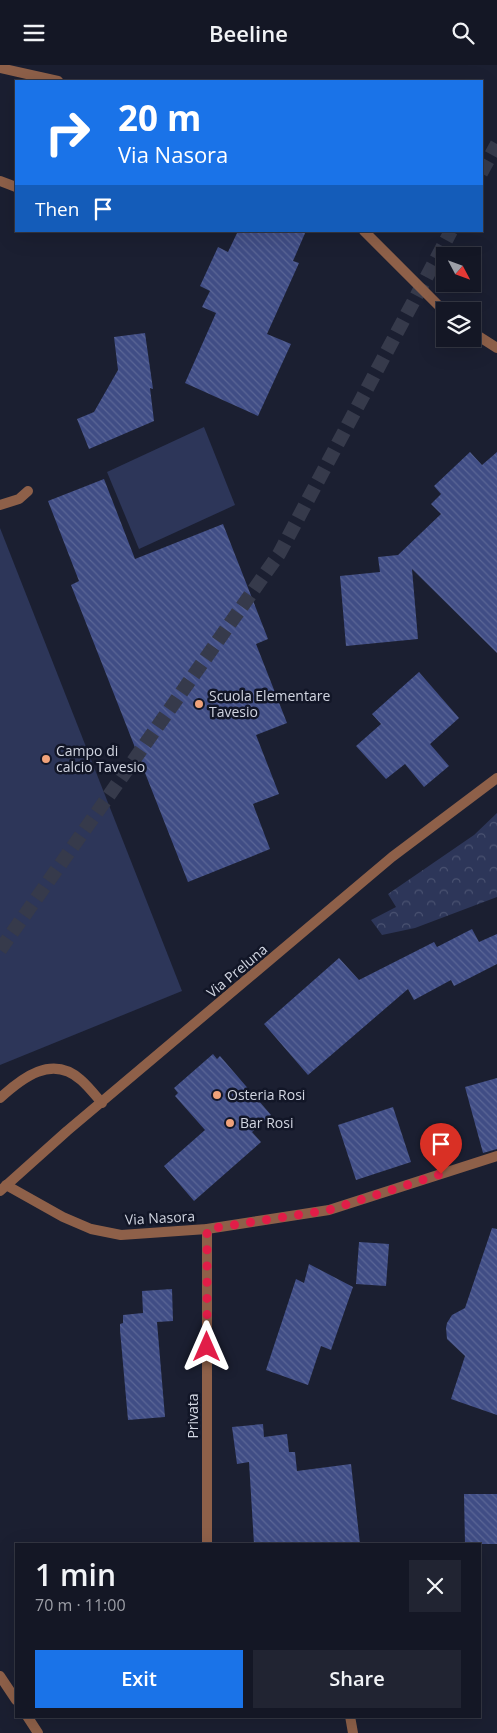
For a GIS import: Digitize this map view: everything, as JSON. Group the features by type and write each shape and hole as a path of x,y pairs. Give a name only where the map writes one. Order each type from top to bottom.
{"street":[{"path":"0,68 51,80"},
{"path":"0,181 15,187"},
{"path":"365,232 436,303"},
{"path":"481,338 497,348"},
{"path":"0,505 19,499 28,491"},
{"name":"Via Preluna","path":"3,1188 392,857 497,778"},
{"path":"0,1098 30,1074 56,1068 69,1072 80,1079 102,1103"},
{"name":"Via Nasora","path":"3,1188 91,1229 121,1235 207,1229 329,1210 497,1156"},
{"name":"Privata","path":"207,1229 207,1543"},
{"path":"0,1676 15,1698"},
{"path":"28,1718 38,1733"},
{"path":"350,1718 353,1733"}],"green space":[{"path":"204,427 235,505 139,549 107,472"},
{"name":"Campo di calcio Tavesio","path":"0,528 182,991 0,1065"},
{"path":"497,813 497,897 415,928 382,935 371,920 396,907 388,894 474,835"}],"building":[{"path":"238,232 306,232 293,261 299,263 267,334 291,344 258,416 185,383 216,313 202,307 210,291 200,286 218,247 228,252"},
{"path":"145,333 153,389 150,388 154,421 89,449 77,419 94,412 118,370 114,337"},
{"path":"470,452 482,465 497,452 497,653 412,569 418,639 346,646 340,576 380,572 378,557 398,555 441,514 431,504 441,494 434,486"},
{"name":"Scuola Elementare Tavesio","path":"104,479 135,559 223,524 268,639 256,644 287,723 256,735 279,794 253,804 270,849 188,882 71,585 79,581 48,501"},
{"path":"419,672 459,718 430,744 449,766 424,787 405,764 386,779 356,746 381,724 372,714"},
{"path":"472,929 479,942 497,934 497,964 454,986 451,980 414,1000 408,989 308,1075 264,1024 339,958 359,980 434,942 437,947"},
{"name":"Bar Rosi","path":"213,1054 217,1059 220,1056 271,1115 252,1132 261,1142 194,1201 164,1166 205,1130 175,1096 178,1093 174,1088"},
{"path":"497,1078 497,1149 483,1153 465,1087"},
{"path":"393,1107 411,1162 356,1180 338,1125"},
{"path":"492,1228 497,1229 497,1415 451,1399 465,1356 447,1339 446,1328 452,1315 465,1308"},
{"path":"359,1242 389,1244 386,1286 356,1284"},
{"path":"309,1264 353,1287 331,1350 321,1346 308,1385 266,1370 296,1279 304,1283"},
{"path":"172,1289 173,1321 157,1322 165,1417 128,1420 120,1330 120,1324 123,1323 123,1315 143,1313 142,1291"},
{"path":"263,1424 264,1437 287,1434 289,1452 295,1452 297,1471 351,1464 360,1543 254,1543 249,1462 237,1464 232,1427"},
{"path":"464,1494 497,1494 497,1544 465,1543"}],"tunnel":[{"path":"483,169 497,144"},
{"path":"0,950 279,554 450,232"}],"place":[{"name":"Scuola Elementare Tavesio","path":"199,704"},
{"name":"Campo di calcio Tavesio","path":"46,759"},
{"name":"Osteria Rosi","path":"217,1095"},
{"name":"Bar Rosi","path":"230,1123"}],"route":[{"path":"207,1347 207,1229 329,1210 441,1174"}]}
